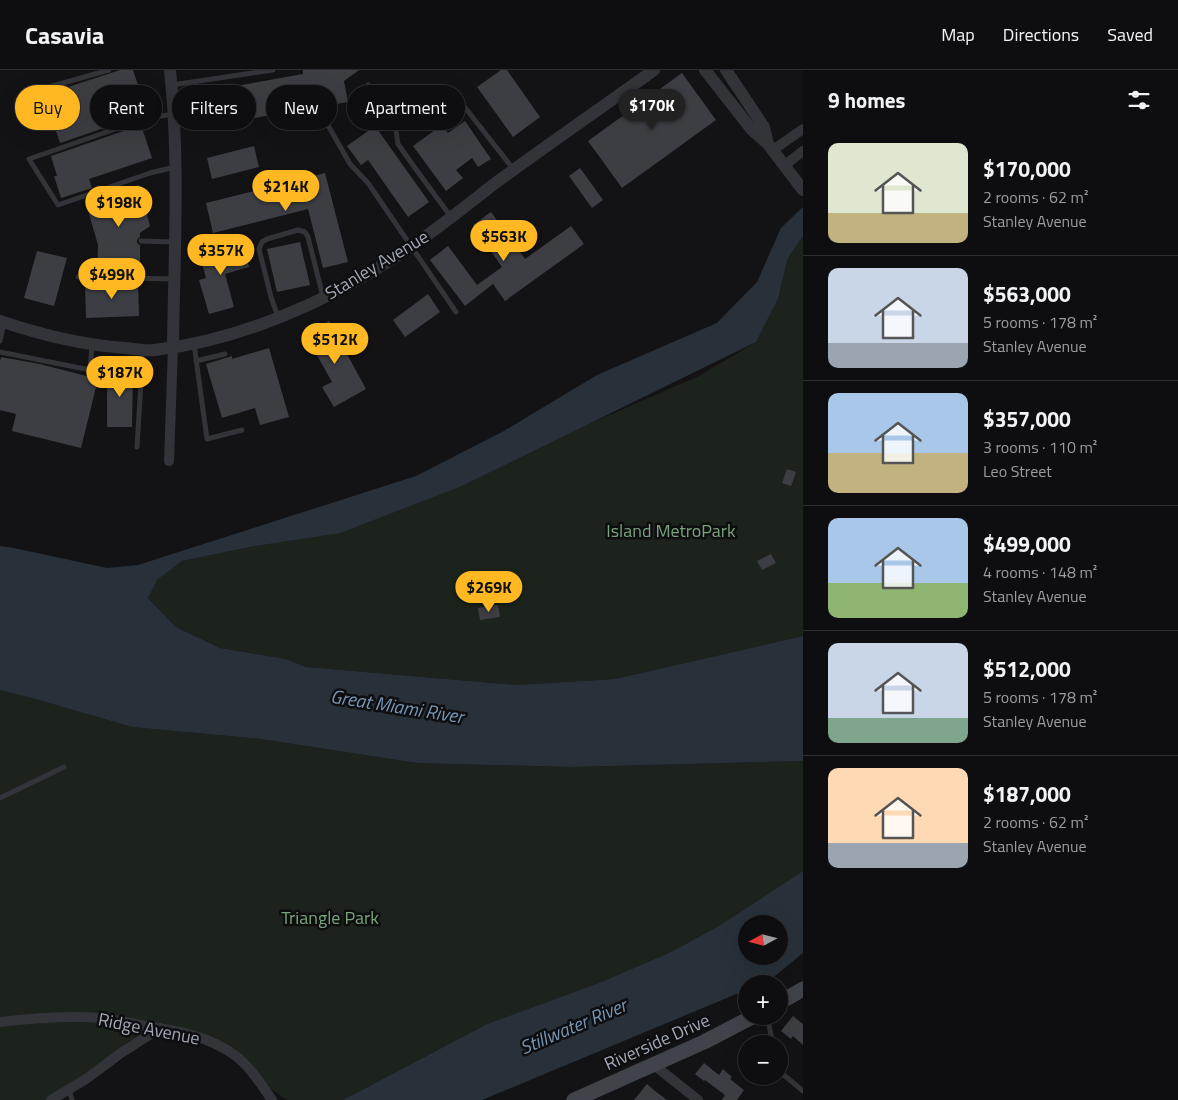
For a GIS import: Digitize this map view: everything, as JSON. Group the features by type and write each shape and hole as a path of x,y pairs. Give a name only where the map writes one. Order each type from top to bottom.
{"main road":[{"path":"788,999 801,993"},
{"name":"Riverside Drive","path":"576,1100 738,1025"}],"street":[{"path":"170,70 172,95"},
{"name":"Stanley Avenue","path":"2,322 58,338 92,344 154,350 230,334 278,318 323,298 367,275 411,247 514,170 654,70"},
{"path":"705,70 752,130 770,147 789,170 803,190"},
{"path":"726,70 764,127 770,147"},
{"path":"770,147 803,129"},
{"path":"169,461 173,347 174,130"},
{"path":"789,170 803,151"},
{"name":"Ridge Avenue","path":"0,1022 51,1017 104,1018 190,1034 207,1040 235,1055 259,1081 272,1100"},
{"path":"51,1100 92,1075 121,1053 160,1028"},
{"path":"654,1064 698,1100"}],"lane":[{"path":"56,85 109,70"},
{"path":"171,85 273,70"},
{"path":"465,107 514,170"},
{"path":"172,114 144,119 29,159 58,205 150,173 175,167"},
{"path":"330,130 350,164 368,184 456,312"},
{"path":"396,130 398,144 452,217"},
{"path":"278,318 259,249 262,242 267,239 298,230 305,232 308,237 323,298"},
{"path":"141,241 174,242"},
{"path":"78,277 174,279"},
{"path":"0,341 2,322"},
{"path":"194,343 207,439 242,430"},
{"path":"0,352 90,370 92,344"},
{"path":"137,447 143,350"},
{"path":"196,361 225,354"},
{"path":"0,798 64,768"},
{"path":"788,1078 803,1091"},
{"path":"69,1089 72,1100"}],"green space":[{"name":"Island MetroPark","path":"803,236 803,636 615,679 516,685 306,667 286,659 220,648 176,627 148,598 157,580 182,561 255,546 462,486 577,429 699,376 756,342 778,299 788,258"},
{"name":"Triangle Park","path":"0,690 132,727 261,739 417,763 571,767 803,761 803,871 717,927 669,953 599,983 487,1024 343,1100 287,1100 259,1081 235,1055 160,1028 51,1100 0,1100"}],"water":[{"name":"Great Miami River","path":"803,207 803,236 788,258 778,299 756,342 462,486 340,533 255,546 182,561 157,580 148,598 176,627 220,648 286,659 306,667 516,685 615,679 803,636 803,761 571,767 417,763 261,739 132,727 0,690 0,546 107,568 138,565 416,476 502,432 597,375 717,323 757,282 781,228"},
{"name":"Stillwater River","path":"803,871 803,953 776,975 738,975 738,993 482,1100 343,1100 487,1024 599,983 669,953 717,927"}],"building":[{"path":"120,70 133,70 138,85 90,85 90,130 98,130 60,143 56,130 80,130 80,85 74,85"},
{"path":"303,70 359,70 344,81 347,102 337,104 337,85 266,85 266,116 256,118 256,85 241,85 303,74"},
{"path":"501,70 507,70 540,117 513,137 477,87"},
{"path":"682,73 716,120 622,188 588,141"},
{"path":"465,121 491,159 478,167 472,158 456,170 463,178 446,191 413,146 435,130 446,130 448,133 452,130 465,130"},
{"path":"126,130 143,130 152,158 89,179 92,188 61,198 54,176 57,176 51,156"},
{"path":"369,130 378,130 429,202 408,217 368,160 361,165 347,146"},
{"path":"254,146 259,167 212,179 207,158"},
{"path":"580,168 603,200 592,208 569,176"},
{"path":"325,173 348,262 323,268 308,209 213,233 206,203"},
{"path":"139,185 150,226 140,233 140,237 137,240 137,243 140,245 140,270 97,269 98,245 85,200"},
{"path":"491,212 525,259 571,226 584,244 505,301 493,284 465,306 430,260 448,246 477,285 502,267 473,225"},
{"path":"300,242 310,285 277,292 267,249"},
{"path":"243,244 249,267 225,274 234,307 209,314 199,280 206,278 200,256"},
{"path":"37,251 67,258 54,306 24,298"},
{"path":"138,283 139,316 86,318 85,285"},
{"path":"428,294 440,312 405,337 393,320"},
{"path":"329,321 366,389 334,407 322,387 332,382 305,334"},
{"path":"269,348 289,417 260,425 255,408 222,418 206,364 232,356 232,359"},
{"path":"1,357 40,364 98,379 81,448 12,431 16,414 0,410"},
{"path":"107,369 133,370 132,427 107,427"},
{"path":"787,469 796,472 791,486 782,483"},
{"path":"771,554 776,563 762,570 757,561"},
{"path":"498,605 500,617 480,620 478,608"},
{"path":"793,1016 803,1024 803,1045 793,1036 791,1039 781,1031 788,1025"},
{"path":"704,1063 719,1075 723,1069 732,1077 730,1079 744,1090 737,1100 722,1100 725,1095 695,1074"},
{"path":"647,1084 655,1091 667,1100 634,1100"}]}
